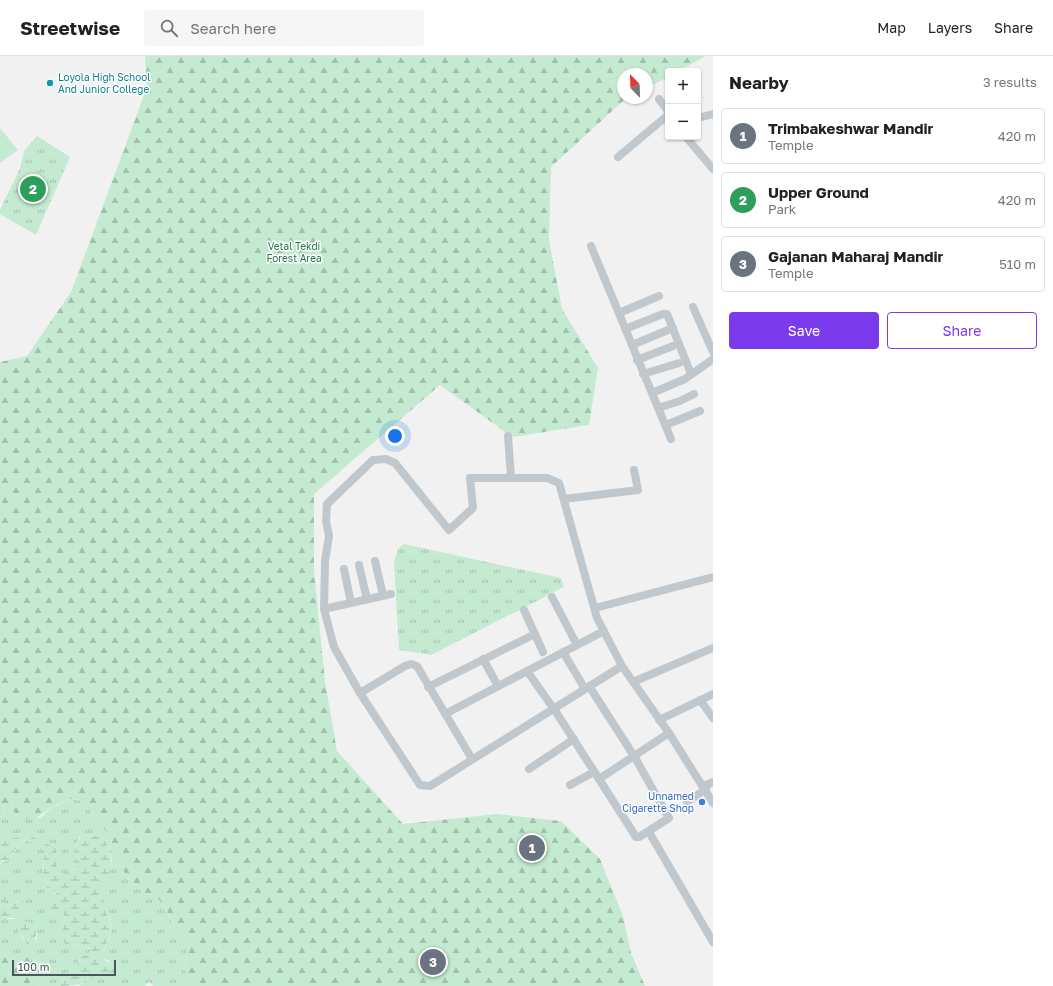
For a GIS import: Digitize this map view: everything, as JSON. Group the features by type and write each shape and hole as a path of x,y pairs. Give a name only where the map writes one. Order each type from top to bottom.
{"street":[{"path":"659,99 665,106"},
{"path":"701,117 713,114"},
{"path":"618,157 665,118"},
{"path":"689,140 713,169"},
{"path":"591,246 671,439"},
{"path":"619,313 659,296"},
{"path":"693,307 713,352"},
{"path":"625,329 664,313 668,316 674,328 691,374"},
{"path":"632,346 674,328"},
{"path":"637,360 673,346"},
{"path":"652,393 685,379 713,359"},
{"path":"643,374 678,363"},
{"path":"658,408 680,401 694,394"},
{"path":"666,425 700,411"},
{"path":"508,436 511,478"},
{"path":"622,666 430,786 420,785 360,693 334,647 324,609 325,561 329,536 326,521 327,504 372,460 386,459 395,463 449,530 473,508 470,478 546,478 555,481 561,486 595,608 604,631 632,682 670,733 713,803"},
{"path":"564,499 638,490 634,470"},
{"path":"324,609 387,594 375,561"},
{"path":"359,565 366,599"},
{"path":"344,569 351,603"},
{"path":"595,608 713,577"},
{"path":"552,597 577,645"},
{"path":"524,610 543,652"},
{"path":"445,714 604,631"},
{"path":"428,687 535,634"},
{"path":"632,682 713,648"},
{"path":"527,671 574,739 636,837 649,832 669,818 634,756 563,652"},
{"path":"483,659 498,686"},
{"path":"360,693 405,666 411,664 421,670 428,687 472,759"},
{"path":"659,720 713,694"},
{"path":"700,700 713,718"},
{"path":"599,779 670,733"},
{"path":"529,770 574,739"},
{"path":"570,785 594,772"},
{"path":"687,802 713,782"},
{"path":"649,832 713,942"}],"green space":[{"name":"Vetal Tekdi Forest Area","path":"145,56 706,56 684,68 665,68 665,79 653,85 653,68 617,68 617,104 620,104 551,167 549,240 562,309 598,368 589,425 512,437 440,385 314,494 314,570 325,682 337,751 403,824 497,814 561,821 600,859 623,916 631,953 645,986 194,986 184,969 187,953 182,937 172,924 165,907 157,897 140,890 129,879 110,849 112,839 84,803 73,798 59,803 34,819 18,817 11,805 4,806 5,813 0,818 0,362 27,356 71,292 147,87"},
{"path":"0,128 18,150 0,163"},
{"path":"37,136 70,157 36,235 0,214 0,210 20,168 24,151"},
{"path":"404,544 561,578 564,587 431,655 399,650 394,561 398,549"},
{"path":"73,798 84,803 112,839 110,849 129,879 140,890 157,897 165,907 172,924 182,937 187,953 184,969 194,986 153,986 149,982 145,986 79,986 99,971 104,979 109,972 109,961 101,956 108,943 111,923 100,896 100,891 112,861 109,848 104,838 87,834 79,837 74,851 80,862 77,868 60,875 56,872 56,848 53,843 44,857 43,877 57,895 54,898 58,914 63,914 65,916 62,936 73,946 79,945 81,947 93,950 92,952 79,959 74,972 62,979 58,986 39,986 28,956 7,956 0,953 0,918 3,917 14,919 24,904 19,901 9,906 3,903 3,894 0,894 0,864 10,858 23,840 32,842 22,834 17,838 0,839 0,818 5,813 4,805 11,805 18,817 40,818 52,807","holes":["27,922 34,922 37,933 36,943 24,941 18,926"]},
{"path":"31,833 36,839 32,842 23,840 12,854 8,862 4,860 0,864 0,839 14,838 22,834"},
{"path":"87,834 104,838 111,858 111,867 102,886 100,895 103,898 111,927 111,931 101,956 111,965 109,972 111,976 108,979 104,979 99,972 86,982 69,986 58,986 59,982 63,979 63,974 74,972 79,959 92,950 88,948 82,950 79,945 66,946 62,936 65,916 63,914 49,914 49,901 57,895 55,891 50,892 46,890 48,883 43,877 45,844 54,843 56,854 56,872 60,875 77,868 80,861 74,851 81,835"},
{"path":"0,894 5,894 6,897 3,903 10,906 16,902 23,901 28,907 27,909 17,918 0,918"},
{"path":"27,922 34,922 38,928 35,938 36,943 33,946 28,946 22,935 18,933 18,926"},
{"path":"0,953 7,956 28,956 39,986 0,986"}],"place":[{"name":"Loyola High School And Junior College","path":"50,83"},
{"name":"Upper Ground","path":"33,189"},
{"name":"Unnamed Cigarette Shop","path":"702,802"},
{"name":"Trimbakeshwar Mandir","path":"532,848"},
{"name":"Gajanan Maharaj Mandir","path":"433,962"}]}
